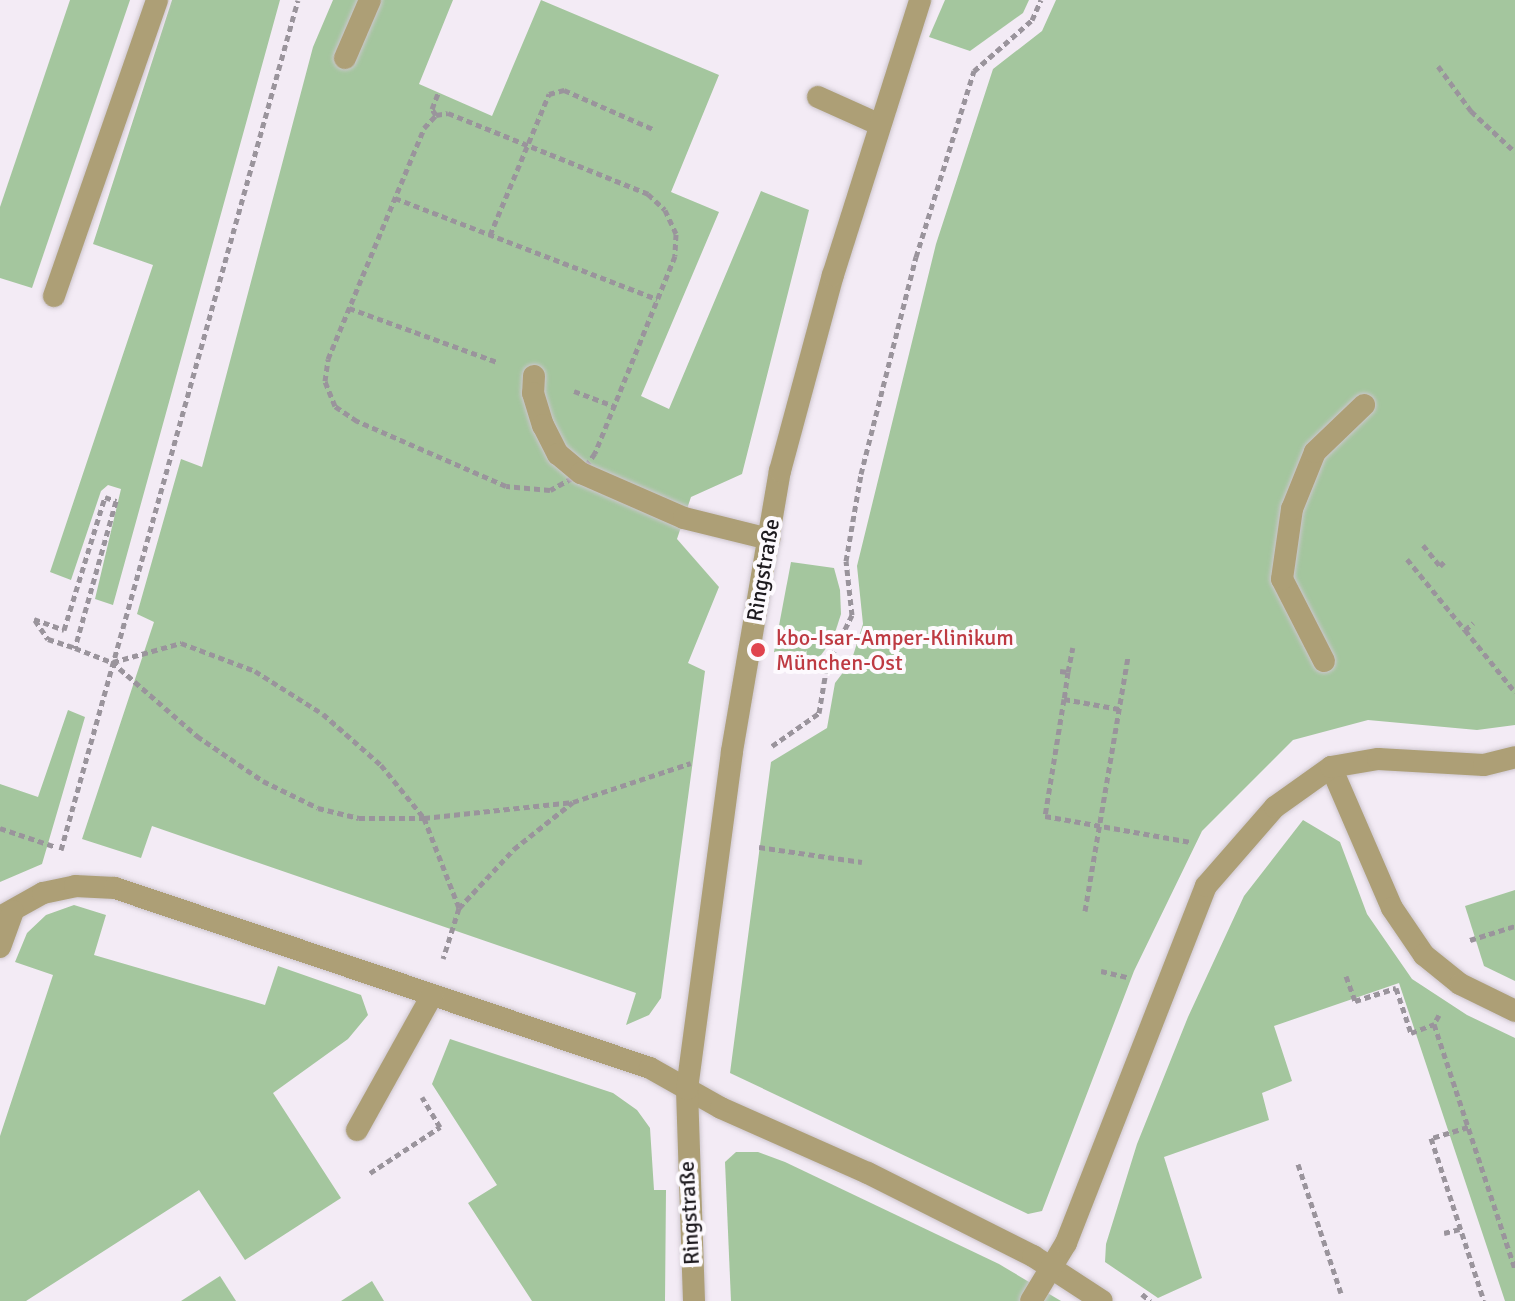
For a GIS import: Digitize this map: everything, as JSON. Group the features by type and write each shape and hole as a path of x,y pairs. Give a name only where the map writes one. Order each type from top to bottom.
{"lane":[{"path":"54,296 157,0"},
{"path":"345,58 370,0"},
{"name":"Ringstraße","path":"694,1301 687,1089 732,751 780,471 878,124 920,0"},
{"path":"818,97 878,124"},
{"path":"534,376 533,393 543,425 558,454 581,473 684,518 769,539"},
{"path":"1324,661 1282,579 1292,509 1315,452 1364,405"},
{"path":"1031,1301 1066,1243 1206,886 1275,807 1331,767 1378,759 1484,765 1515,757"},
{"path":"1331,767 1392,908 1424,955 1460,984 1515,1011"},
{"path":"0,947 6,914 43,893 75,886 115,888 650,1068 687,1089 1050,1265 1102,1301"},
{"path":"357,1130 432,995"}],"path":[{"path":"75,886 61,849 298,0"},
{"path":"766,750 819,713 827,665 852,615 846,561 861,474 916,257 974,71 1032,20 1041,0"},
{"path":"1438,66 1471,111 1515,152"},
{"path":"490,235 549,94 564,90 655,130"},
{"path":"436,115 432,109 438,93"},
{"path":"436,115 465,118 648,194 665,210 676,234 675,256 595,453 581,473 550,490 506,486 357,421 335,406 325,381 349,308 424,128 436,115"},
{"path":"395,198 657,299"},
{"path":"349,308 614,406"},
{"path":"75,648 116,501 105,497 64,630 34,619 48,639 112,662 197,736 263,781 318,808 359,818 424,818 573,802 699,759"},
{"path":"1423,545 1440,566 1445,561"},
{"path":"1407,559 1515,692"},
{"path":"1465,630 1473,623"},
{"path":"112,662 181,643 255,671 323,714 381,765 424,818 459,908"},
{"path":"1073,647 1045,816 1201,845"},
{"path":"1085,911 1128,656"},
{"path":"1060,671 1068,672"},
{"path":"1064,699 1119,709"},
{"path":"432,995 459,908 514,849 573,802"},
{"path":"0,828 61,849"},
{"path":"753,861 756,833"},
{"path":"754,846 862,862"},
{"path":"1101,971 1130,978"},
{"path":"1346,976 1355,1001 1396,988 1411,1033 1434,1024 1460,984"},
{"path":"1434,1024 1515,1269"},
{"path":"370,1173 378,1172 440,1127 420,1093"},
{"path":"1468,1127 1431,1138 1484,1301"},
{"path":"1298,1164 1312,1197 1341,1293"},
{"path":"1444,1233 1460,1229"}],"green space":[{"path":"70,0 130,0 32,288 0,278 0,207"},
{"path":"172,0 280,0 113,605 95,599 121,489 108,485 101,491 71,580 50,572 153,265 93,244"},
{"path":"333,0 453,0 419,84 492,116 541,0 719,75 671,192 719,212 641,396 669,409 761,191 809,210 742,474 691,497 677,539 719,587 688,663 705,671 661,998 649,1015 626,1025 636,993 152,826 141,858 82,839 154,622 137,614 181,459 202,467 313,47"},
{"path":"945,0 1029,0 1023,13 970,51 929,37"},
{"path":"1056,0 1515,0 1515,725 1477,730 1368,720 1293,740 1202,831 1134,971 1042,1211 1028,1214 730,1073 771,762 827,728 835,683 851,662 863,624 857,566 936,244 993,69 1042,31"},
{"path":"791,562 834,568 840,590 841,614 833,639 818,659 774,652"},
{"path":"68,710 85,717 42,864 0,882 0,784 38,797"},
{"path":"1303,820 1340,842 1367,914 1412,979 1467,1015 1515,1038 1515,1301 1505,1301 1399,983 1274,1026 1292,1081 1262,1093 1269,1120 1164,1157 1202,1278 1158,1298 1105,1262 1106,1244 1137,1144 1188,1017 1244,896"},
{"path":"1515,890 1515,981 1484,966 1465,906"},
{"path":"74,905 106,915 94,955 265,1005 278,966 361,995 368,1015 348,1039 273,1093 341,1198 245,1260 199,1190 26,1301 0,1301 0,1136 53,975 15,962 27,933 46,915"},
{"path":"450,1039 613,1093 637,1110 650,1128 654,1190 666,1190 665,1301 532,1301 468,1203 497,1185 432,1084"},
{"path":"736,1152 758,1152 785,1162 999,1264 1061,1301 731,1301 725,1162"},
{"path":"220,1276 236,1301 181,1301"},
{"path":"372,1281 384,1301 341,1301"}],"place":[{"name":"kbo-Isar-Amper-Klinikum München-Ost","path":"758,650"}]}
